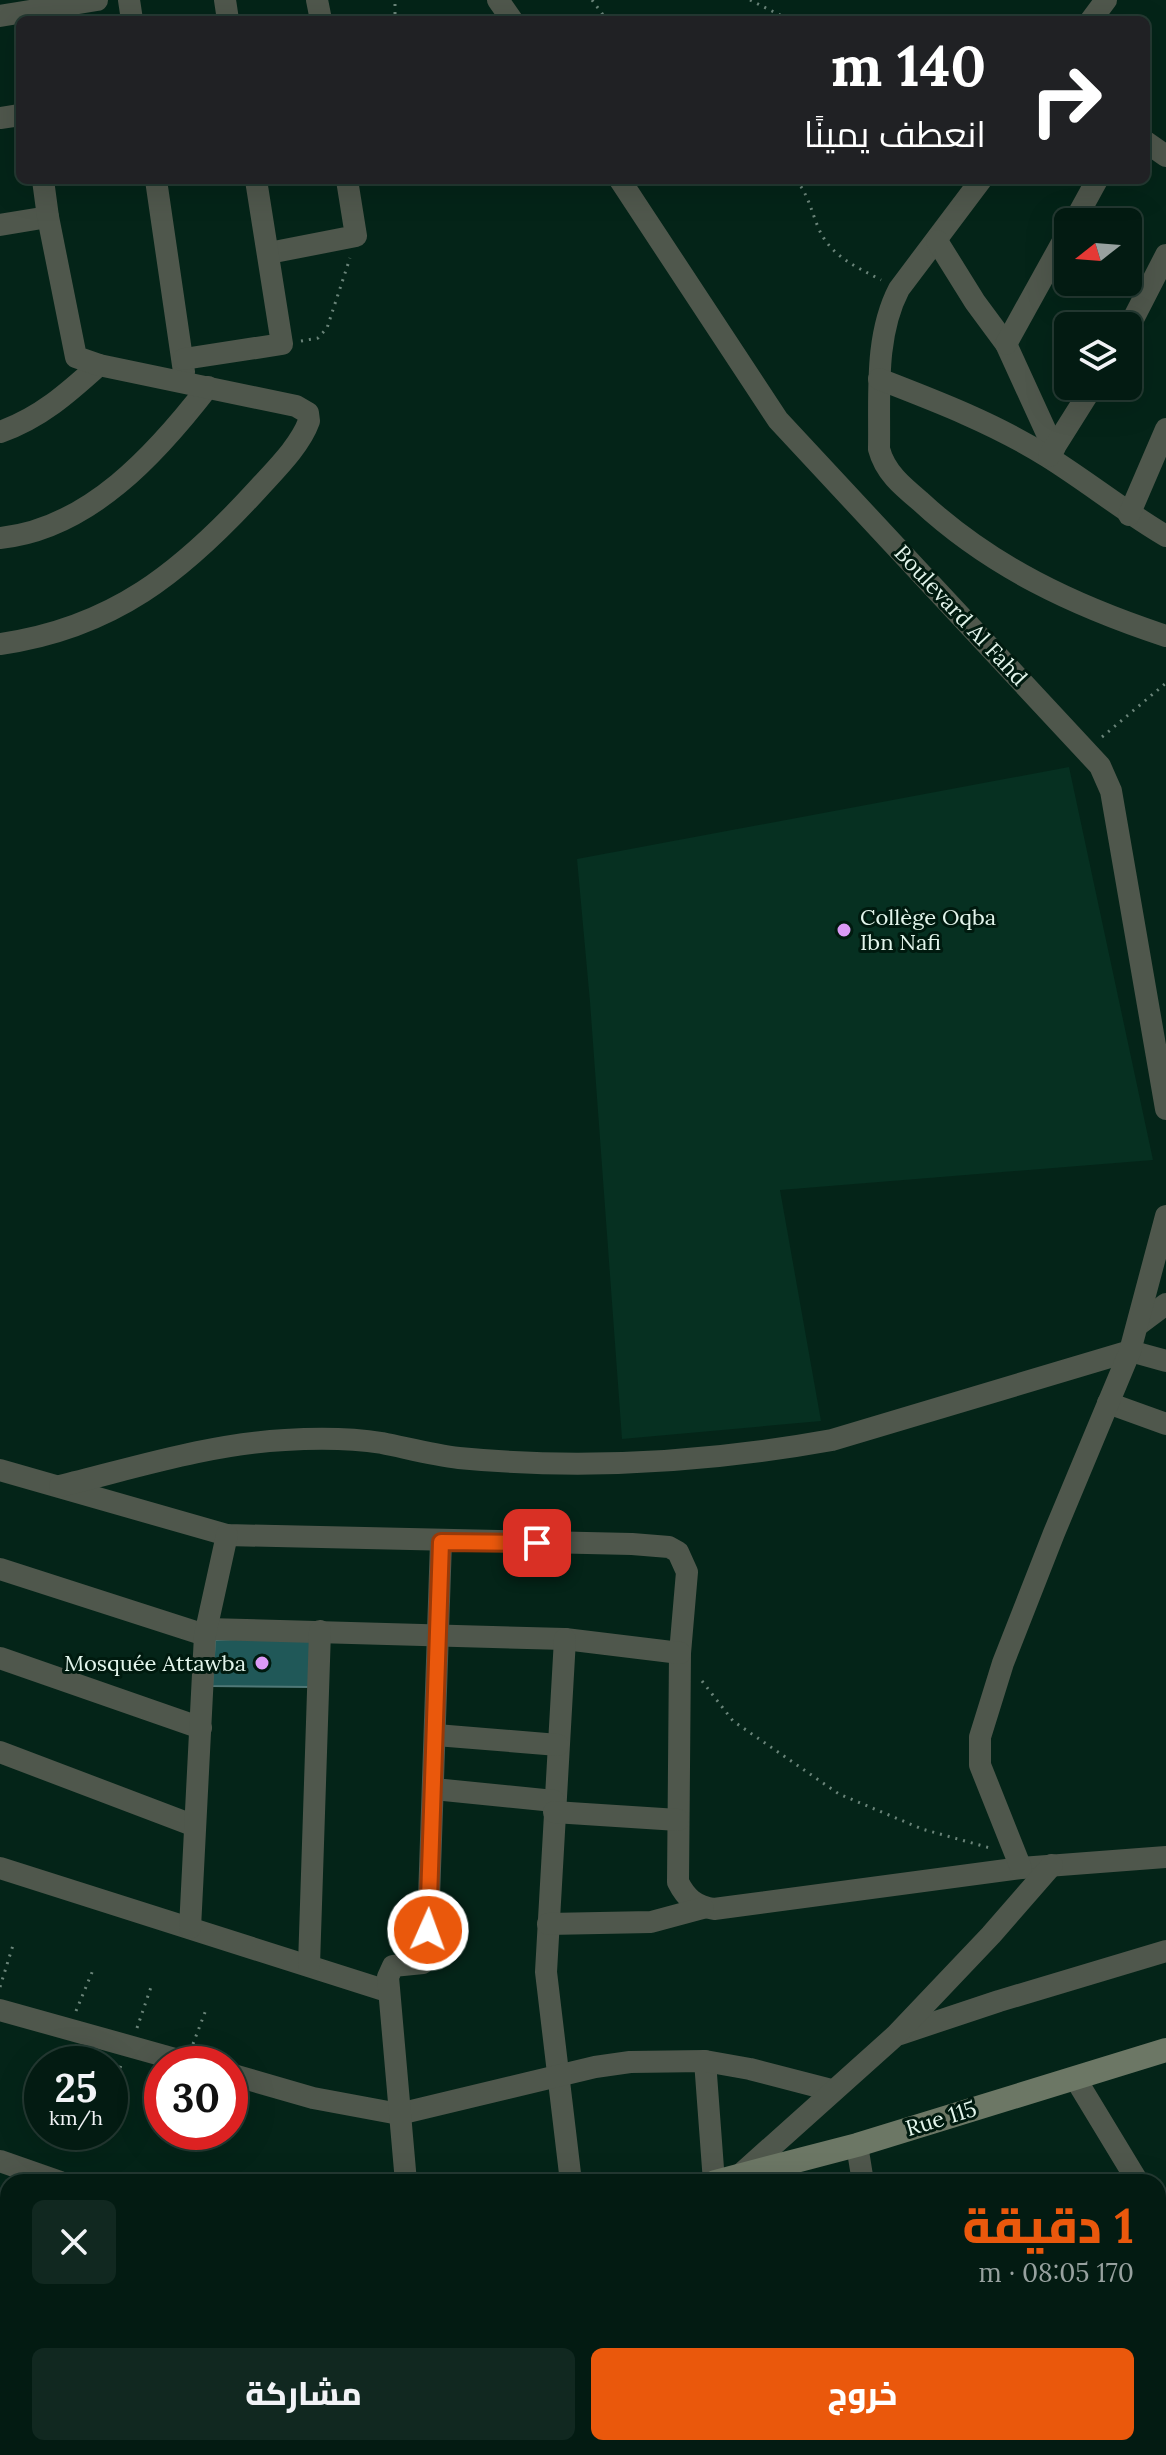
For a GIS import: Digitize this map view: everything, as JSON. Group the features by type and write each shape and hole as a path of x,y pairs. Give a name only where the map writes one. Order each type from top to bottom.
{"street":[{"path":"0,16 35,5 97,0"},
{"path":"44,184 74,354 79,359 99,365 184,370 282,344 257,184"},
{"path":"0,644 57,632 98,619 132,601 163,579 228,521 272,474 308,426 308,413 303,409 208,387 184,370 157,184"},
{"path":"269,253 356,236 348,184"},
{"name":"Boulevard Al Fahd","path":"623,184 778,420 1100,766 1111,791 1156,992 1166,1109"},
{"path":"978,184 899,289 889,308 879,379 879,449 882,459 888,471 937,517 987,555 1034,583 1095,611 1166,636"},
{"path":"1082,208 1095,184"},
{"path":"0,225 48,217"},
{"path":"937,241 1006,344 1051,453"},
{"path":"1137,312 1166,255"},
{"path":"1006,344 1054,257"},
{"path":"0,432 40,414 99,365"},
{"path":"879,379 1051,453 1129,515 1166,536"},
{"path":"0,538 38,529 92,502 151,455 208,387"},
{"path":"1051,453 1084,400"},
{"path":"1129,515 1166,429"},
{"path":"1017,1860 980,1765 980,1737 1003,1663 1130,1351 1166,1216"},
{"path":"1138,1325 1166,1304"},
{"path":"57,1486 210,1451 286,1440 333,1439 378,1443 456,1458 525,1463 625,1464 792,1447 832,1440 908,1419 1130,1351 1166,1361"},
{"path":"1108,1403 1166,1424"},
{"path":"0,1470 227,1535 632,1544 669,1547 678,1552 687,1572 680,1653 678,1882 691,1902 703,1908"},
{"path":"190,1928 206,1632 227,1535"},
{"path":"405,2174 387,1991 391,1968 423,1963 427,1958 441,1542"},
{"path":"0,1569 206,1632 320,1631 565,1639 680,1653"},
{"path":"309,1965 320,1631"},
{"path":"565,1639 546,1972 570,2174"},
{"path":"0,1658 201,1728"},
{"path":"436,1735 558,1745"},
{"path":"0,1752 195,1826"},
{"path":"434,1789 678,1820"},
{"path":"548,1924 651,1922 703,1908 714,1909 1017,1860 1052,1865 1166,1857"},
{"path":"735,2174 895,2036 991,1935 1052,1865"},
{"path":"0,1868 387,1991"},
{"path":"895,2036 1166,1951"},
{"path":"0,2010 127,2046"},
{"name":"Rue 115","path":"748,2174 857,2145 1166,2050"},
{"path":"248,2079 313,2098 399,2114 630,2062 705,2061 831,2090"},
{"path":"705,2061 728,2174"},
{"path":"1075,2078 1133,2174"},
{"path":"857,2145 862,2174"},
{"path":"0,2161 37,2174"}],"path":[{"path":"750,0 782,16"},
{"path":"395,4 395,16"},
{"path":"799,184 812,205 818,227 841,259 899,289"},
{"path":"318,338 327,328 356,236"},
{"path":"1087,750 1166,683"},
{"path":"680,1653 733,1721 839,1794 922,1829 999,1851 1017,1860"},
{"path":"0,1987 14,1942"},
{"path":"69,2029 93,1970"},
{"path":"127,2046 151,1987"},
{"path":"194,2046 207,2007"}],"shaded area":[{"name":"Collège Oqba Ibn Nafi","path":"1069,767 1153,1160 780,1190 821,1421 622,1439 577,859"}],"building":[{"name":"Mosquée Attawba","path":"312,1635 310,1687 212,1686 215,1640"}],"place":[{"name":"Collège Oqba Ibn Nafi","path":"844,930"},
{"name":"Mosquée Attawba","path":"262,1663"}],"route":[{"path":"428,1930 441,1542 537,1543"}]}
